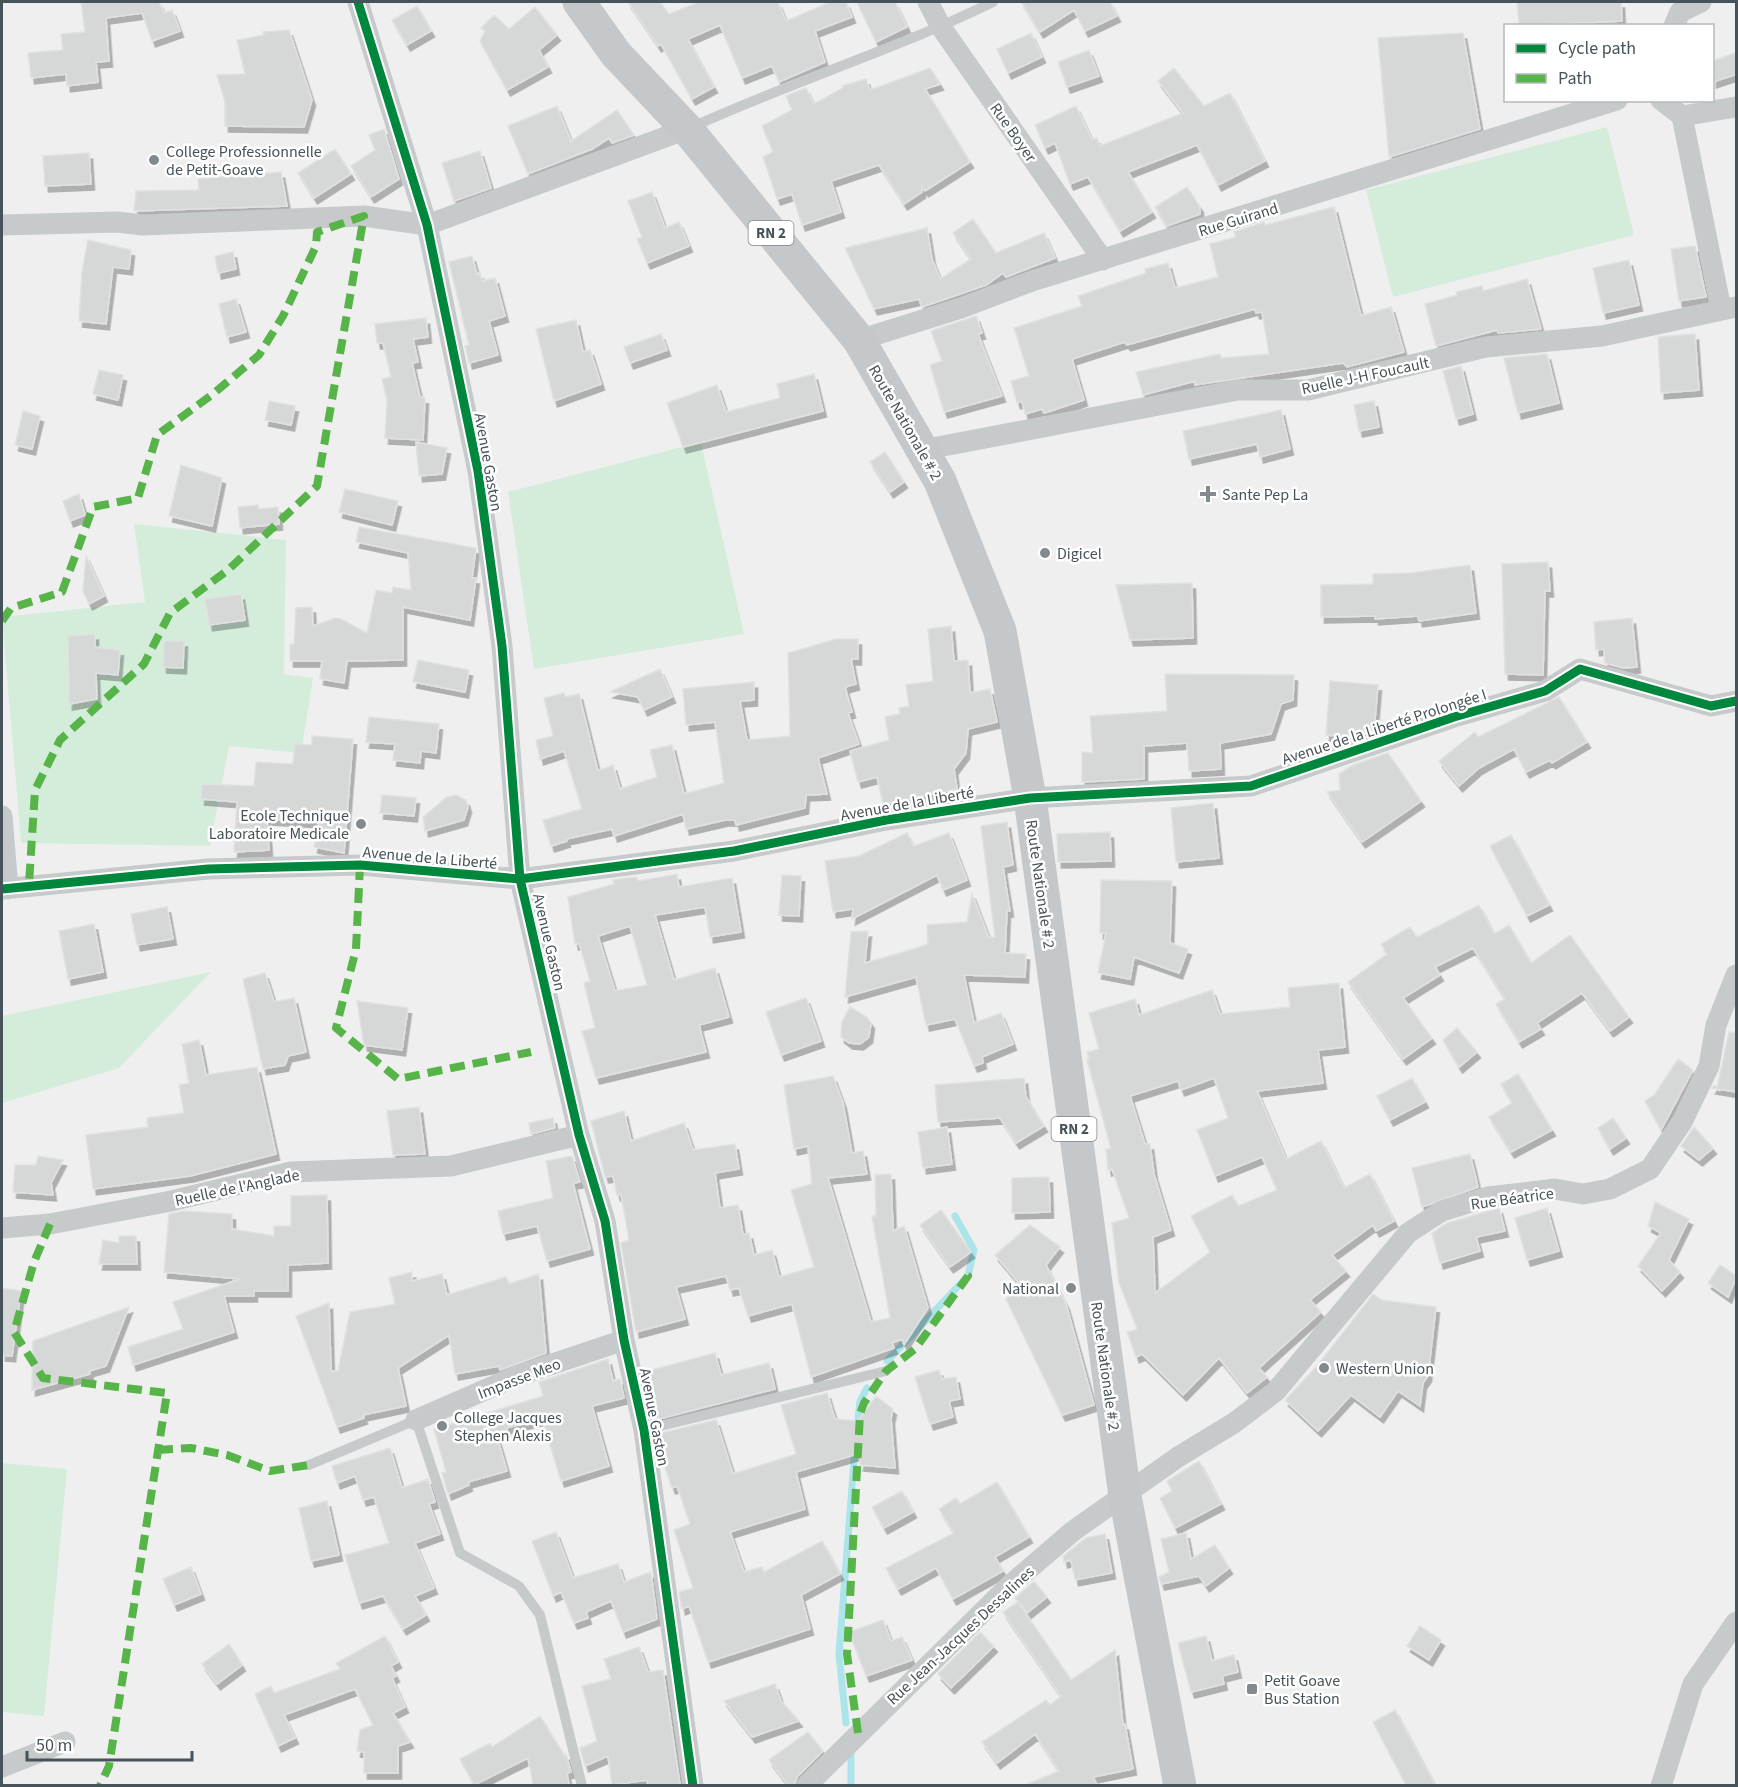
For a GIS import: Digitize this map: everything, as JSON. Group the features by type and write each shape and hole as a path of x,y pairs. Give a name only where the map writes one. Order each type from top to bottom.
{"main road":[{"name":"Route Nationale # 2","path":"579,2 616,54 687,129 859,340 940,481 1000,631 1030,798 1125,1496 1180,1785"}],"street":[{"name":"Avenue Gaston","path":"358,2 427,225 479,483 502,646 520,879 579,1135 605,1221 624,1340 644,1430 693,1785"},
{"name":"Rue Boyer","path":"928,2 941,27 1103,260"},
{"path":"1678,13 1701,2"},
{"name":"Rue Guirand","path":"859,340 961,308 1032,281 1611,102"},
{"path":"1664,102 1682,116 1729,308"},
{"path":"1682,116 1737,107"},
{"path":"2,225 117,222 143,225 364,216 427,225 687,129"},
{"name":"Ruelle J-H Foucault","path":"922,450 1238,390 1308,390 1486,347 1602,336 1729,308"},
{"name":"Avenue de la Liberté Prolongée I","path":"1030,798 1251,786 1454,717 1545,691 1580,669 1711,706 1737,701"},
{"name":"Avenue de la Liberté","path":"5,889 29,884 208,869 360,865 520,879 734,851 886,820 1030,798"},
{"path":"2,816 5,889"},
{"name":"Rue Béatrice","path":"1125,1496 1178,1457 1234,1423 1276,1391 1408,1233 1442,1211 1488,1197 1555,1189 1583,1194 1610,1189 1650,1169 1682,1122 1709,1066 1716,1025 1737,975"},
{"name":"Ruelle de l'Anglade","path":"2,1228 50,1224 171,1201 291,1172 451,1166 579,1135"},
{"name":"Impasse Meo","path":"416,1420 517,1377 624,1340"},
{"name":"Rue Jean-Jacques Dessalines","path":"806,1785 1009,1586 1073,1531 1125,1496"},
{"path":"1661,1785 1693,1684 1737,1623"},
{"path":"2,1767 65,1742"}],"lane":[{"path":"687,129 826,71 941,27 993,2"},
{"path":"644,1430 886,1371"},
{"path":"309,1465 416,1420 460,1553 519,1586 540,1615 582,1785"}],"green space":[{"path":"1607,127 1634,235 1393,297 1366,190"},
{"path":"701,442 744,634 534,669 508,492"},
{"path":"134,524 286,540 284,674 313,678 301,753 229,746 210,846 21,843 2,617 145,602"},
{"path":"211,972 119,1068 2,1103 2,1016"},
{"path":"2,1463 67,1469 44,1716 2,1712"}],"building":[{"path":"81,2 159,2 164,13 172,10 180,31 152,41 142,13 106,18 109,61 96,62 98,82 67,86 66,74 31,78 28,53 63,50 61,34 85,32"},
{"path":"628,2 660,2 669,14 699,2 778,2 786,21 830,2 846,2 852,17 815,31 825,62 779,82 772,66 742,78 720,25 688,39 714,87 692,99 661,44 658,46"},
{"path":"857,2 895,2 907,27 876,42"},
{"path":"1021,2 1110,2 1117,16 1085,31 1074,10 1040,32"},
{"path":"1517,2 1621,2 1622,21 1519,24"},
{"path":"417,6 431,31 407,45 392,20"},
{"path":"535,7 557,35 539,50 548,67 507,90 480,41 485,31 481,28 494,15 509,29"},
{"path":"289,30 312,100 304,127 225,126 225,102 217,75 245,74 237,40 264,35 263,32"},
{"path":"1031,33 1042,57 1008,73 997,49"},
{"path":"1463,33 1480,129 1389,157 1378,38"},
{"path":"1089,50 1099,76 1067,87 1058,62"},
{"path":"1737,52 1737,74 1714,82 1714,61"},
{"path":"930,68 940,84 925,89 970,162 925,191 922,186 922,192 904,204 879,165 831,181 841,212 802,225 792,194 777,199 763,157 773,152 762,126 792,110 786,96 806,88 814,104 843,88 842,86 866,79 870,90"},
{"path":"1174,68 1204,106 1230,93 1265,161 1218,185 1197,145 1128,172 1152,212 1120,231 1088,177 1070,184 1055,143 1045,148 1035,125 1076,106 1092,140 1097,138 1100,146 1183,113 1158,81"},
{"path":"557,106 571,141 617,110 634,135 612,143 609,138 592,149 528,174 508,126"},
{"path":"384,129 399,179 371,197 351,166 375,150 369,135"},
{"path":"335,149 351,174 314,198 298,173"},
{"path":"480,151 491,188 454,201 442,163"},
{"path":"89,153 91,184 45,186 43,156"},
{"path":"281,172 287,206 134,211 136,191 199,190 198,179"},
{"path":"1187,187 1200,207 1200,214 1167,226 1155,207"},
{"path":"652,192 665,228 679,222 689,246 647,263 637,239 642,237 628,201"},
{"path":"1334,207 1361,316 1391,307 1404,352 1347,367 1343,363 1195,385 1195,381 1143,395 1136,372 1220,354 1221,358 1269,354 1262,312 1256,313 1255,309 1127,345 1125,342 1072,359 1084,400 1044,413 1042,409 1025,414 1022,401 1017,403 1011,381 1029,376 1014,328 1082,306 1078,296 1146,273 1145,269 1168,263 1175,288 1218,277 1210,244 1236,237 1234,232 1264,222 1265,225"},
{"path":"973,219 996,253 1044,233 1055,258 1006,277 1003,273 986,285 922,307 919,299 874,309 845,248 927,228 932,259 940,279 971,259 953,233"},
{"path":"88,240 131,250 129,269 113,267 106,324 79,321 82,271"},
{"path":"1695,246 1706,297 1679,301 1671,249"},
{"path":"233,252 236,269 218,273 215,256"},
{"path":"472,256 477,274 480,273 482,281 495,278 505,316 489,321 498,355 469,363 465,346 469,345 449,262"},
{"path":"1629,260 1639,305 1603,313 1593,268"},
{"path":"1527,279 1541,329 1498,333 1497,330 1436,346 1425,304 1457,295 1456,292 1482,286 1483,291"},
{"path":"236,299 246,332 227,337 219,304"},
{"path":"976,316 982,333 978,334 1002,396 944,412 930,365 942,361 931,331"},
{"path":"426,318 428,337 413,339 418,362 412,363 420,397 425,398 423,440 385,438 387,401 382,379 391,377 383,343 377,343 375,324"},
{"path":"576,320 583,352 590,350 601,384 554,401 536,329"},
{"path":"661,334 667,350 630,363 624,347"},
{"path":"1695,334 1699,390 1661,393 1658,337"},
{"path":"1547,354 1559,403 1518,413 1504,358"},
{"path":"1461,366 1473,414 1456,419 1443,371"},
{"path":"99,370 123,375 118,400 93,394"},
{"path":"814,374 823,411 683,447 667,403 717,385 726,412 780,398 777,384"},
{"path":"269,401 295,406 291,425 265,420"},
{"path":"1374,401 1379,427 1359,431 1354,405"},
{"path":"1281,410 1290,449 1260,457 1257,444 1189,459 1183,431"},
{"path":"23,411 40,416 32,449 15,445"},
{"path":"416,442 447,448 442,474 419,476"},
{"path":"885,452 904,482 890,492 870,462"},
{"path":"181,465 222,478 212,526 169,516"},
{"path":"345,489 398,501 392,525 339,512"},
{"path":"79,494 85,515 70,521 63,501"},
{"path":"258,505 258,509 278,507 279,524 240,528 238,507"},
{"path":"359,527 476,548 472,578 476,578 470,620 403,607 403,660 347,661 344,683 320,679 322,661 290,661 290,644 294,644 296,608 312,607 313,626 335,618 367,633 376,590 392,593 393,587 411,590 408,553 356,542"},
{"path":"86,556 104,596 89,604 83,591"},
{"path":"1548,562 1550,591 1545,591 1543,675 1505,674 1502,564"},
{"path":"1470,565 1476,613 1419,621 1418,616 1375,619 1375,616 1321,617 1321,585 1373,584 1373,574 1410,573"},
{"path":"1192,583 1193,638 1130,640 1116,585"},
{"path":"241,594 245,620 209,625 205,599"},
{"path":"1632,618 1637,667 1623,668 1605,663 1604,649 1596,650 1594,622"},
{"path":"951,626 954,661 968,660 970,693 990,689 997,722 968,729 966,753 954,769 957,789 883,804 877,777 858,782 850,751 889,740 885,717 900,714 899,708 909,706 906,685 933,681 928,629"},
{"path":"95,634 95,647 120,650 118,675 96,673 97,699 69,704 68,636"},
{"path":"836,639 858,639 858,659 851,659 856,684 845,687 852,712 848,713 859,744 818,758 827,794 806,795 805,808 736,825 735,820 725,820 686,829 683,814 614,836 612,829 566,839 567,841 551,846 543,820 582,809 564,751 540,759 536,740 553,736 544,698 564,693 565,697 579,694 598,771 613,765 620,789 657,777 650,750 672,745 684,794 724,783 715,722 686,725 683,689 754,682 754,700 740,701 747,740 790,736 788,653"},
{"path":"164,641 184,641 183,668 163,667"},
{"path":"418,660 469,670 465,692 413,682"},
{"path":"660,669 672,697 644,710 638,697 610,692"},
{"path":"1165,674 1294,675 1293,700 1281,704 1271,734 1220,743 1221,769 1189,771 1187,743 1144,746 1144,779 1082,782 1082,752 1093,753 1090,716 1167,711"},
{"path":"1330,681 1378,685 1374,731 1357,737 1326,735"},
{"path":"1559,697 1587,742 1552,763 1550,760 1526,772 1514,749 1479,768 1459,786 1439,761 1475,732 1478,737"},
{"path":"369,717 439,724 436,753 421,751 420,763 393,760 395,744 366,742"},
{"path":"312,736 353,739 344,853 314,847 319,822 267,819 269,850 234,852 237,802 201,799 202,784 254,786 256,762 293,764 295,744 312,745"},
{"path":"1388,753 1421,801 1362,842 1327,792 1340,790 1339,774 1353,765"},
{"path":"382,795 416,798 414,816 380,813"},
{"path":"456,795 466,800 468,807 464,820 425,831 423,817 447,797"},
{"path":"1213,803 1219,858 1176,862 1171,808"},
{"path":"1007,822 1013,865 1003,867 1010,911 1007,911 1005,953 1026,954 1025,977 964,975 974,1023 1001,1013 1013,1044 982,1057 983,1063 974,1066 955,1019 926,1025 916,977 845,997 851,932 868,931 865,963 910,950 928,944 927,925 967,922 972,894 989,938 995,937 981,826"},
{"path":"1110,832 1111,861 1058,862 1057,834"},
{"path":"907,833 914,846 949,833 967,880 943,890 937,875 852,919 853,909 833,912 825,861 859,856"},
{"path":"1511,835 1549,905 1527,916 1490,846"},
{"path":"677,874 679,887 732,878 741,932 710,937 705,907 655,915 674,980 715,968 729,1017 699,1025 706,1052 596,1078 582,1031 595,1028 584,983 590,981 579,943 575,944 568,897 614,884 613,880 636,877 638,881","holes":["630,926 647,985 615,991 598,936"]},
{"path":"782,875 801,876 799,916 779,915"},
{"path":"1101,880 1172,881 1170,943 1188,949 1179,973 1134,957 1130,979 1098,973 1106,933 1100,933"},
{"path":"1479,905 1494,934 1509,925 1531,963 1570,935 1629,1017 1610,1031 1582,993 1537,1023 1541,1029 1519,1042 1496,1004 1505,999 1473,948 1435,967 1440,975 1403,998 1432,1038 1403,1059 1348,982 1387,954 1381,944 1410,927 1417,937"},
{"path":"167,907 173,939 137,945 131,914"},
{"path":"94,924 103,972 68,979 59,931"},
{"path":"265,973 274,1002 294,998 306,1052 288,1056 285,1065 263,1069 243,979"},
{"path":"1339,983 1345,1047 1318,1050 1323,1083 1257,1091 1286,1159 1321,1141 1344,1188 1370,1174 1394,1221 1376,1231 1373,1225 1332,1255 1346,1271 1310,1300 1321,1312 1259,1368 1267,1377 1247,1393 1219,1358 1183,1395 1142,1354 1136,1357 1127,1332 1137,1329 1119,1283 1112,1223 1129,1218 1112,1169 1108,1170 1106,1149 1111,1149 1087,1060 1089,1059 1087,1052 1099,1049 1089,1013 1135,999 1139,1015 1212,990 1220,1014 1290,1007 1288,988","holes":["1214,1078 1228,1118 1197,1130 1215,1176 1262,1157 1277,1190 1238,1206 1232,1195 1191,1216 1210,1252 1155,1293 1153,1237 1171,1230 1154,1174 1150,1144 1145,1144 1130,1096 1178,1081 1181,1090"]},
{"path":"806,998 821,1041 781,1055 766,1012"},
{"path":"357,1001 408,1008 402,1050 364,1045"},
{"path":"850,1007 867,1017 871,1023 869,1037 860,1044 849,1043 841,1037 842,1022"},
{"path":"1457,1028 1477,1052 1459,1067 1443,1040"},
{"path":"1729,1032 1737,1033 1737,1092 1712,1088 1714,1085 1717,1087"},
{"path":"199,1040 206,1075 257,1067 276,1154 190,1176 93,1189 86,1135 148,1127 147,1118 184,1113 179,1085 189,1083 182,1044"},
{"path":"1678,1059 1693,1070 1661,1130 1645,1101 1655,1094"},
{"path":"1518,1074 1552,1130 1511,1152 1489,1117 1512,1103 1501,1084"},
{"path":"833,1076 843,1103 852,1153 863,1151 867,1174 828,1178 871,1322 890,1318 872,1216 876,1216 875,1175 891,1174 893,1231 904,1226 928,1308 904,1345 902,1339 892,1343 894,1348 811,1377 792,1304 748,1316 739,1288 730,1290 726,1276 676,1287 685,1319 636,1332 621,1243 629,1240 621,1194 617,1195 613,1176 605,1177 591,1121 624,1111 631,1141 684,1123 693,1150 735,1144 739,1169 715,1173 720,1208 738,1205 743,1235 749,1233 754,1255 772,1250 779,1277 814,1267 791,1190 812,1184 808,1146 794,1149 784,1085"},
{"path":"1024,1078 1026,1097 1044,1126 1016,1143 1000,1118 938,1122 935,1085"},
{"path":"1412,1078 1425,1102 1390,1120 1377,1096"},
{"path":"419,1107 425,1154 393,1155 387,1111"},
{"path":"553,1118 555,1128 531,1134 529,1123"},
{"path":"1613,1118 1626,1138 1610,1149 1598,1128"},
{"path":"947,1127 952,1164 923,1168 918,1132"},
{"path":"1694,1127 1713,1148 1699,1160 1681,1146"},
{"path":"1470,1154 1478,1187 1422,1207 1412,1168"},
{"path":"38,1156 63,1160 51,1183 53,1195 13,1192 15,1165 36,1165"},
{"path":"572,1156 580,1182 573,1183 590,1249 547,1261 537,1226 503,1234 498,1211 553,1198 546,1161"},
{"path":"1049,1177 1050,1212 1012,1213 1012,1178"},
{"path":"327,1195 328,1263 288,1265 288,1291 254,1291 254,1296 224,1296 234,1332 133,1365 128,1347 183,1329 173,1302 240,1279 164,1272 169,1214 184,1211 232,1214 232,1229 274,1236 274,1226 291,1226 291,1196"},
{"path":"1655,1202 1689,1219 1669,1260 1680,1272 1662,1291 1638,1266 1661,1233 1648,1226"},
{"path":"1499,1208 1505,1231 1476,1237 1480,1251 1440,1263 1432,1233 1447,1223"},
{"path":"1547,1208 1559,1251 1527,1260 1515,1218"},
{"path":"941,1210 971,1252 950,1267 920,1225"},
{"path":"1030,1225 1060,1247 1046,1265 1066,1304 1094,1405 1062,1415 1006,1299 1018,1282 995,1255"},
{"path":"119,1236 136,1236 137,1264 99,1264 103,1240 119,1243"},
{"path":"1720,1265 1737,1276 1728,1297 1708,1283"},
{"path":"412,1272 412,1281 442,1274 447,1295 506,1277 509,1284 539,1274 546,1353 500,1370 499,1366 455,1374 449,1335 398,1368 406,1406 363,1415 364,1418 337,1427 296,1316 329,1303 331,1371 338,1371 350,1312 395,1304 389,1278"},
{"path":"2,1288 21,1291 12,1356 2,1355"},
{"path":"1373,1294 1382,1300 1436,1307 1428,1376 1423,1383 1420,1406 1398,1391 1380,1417 1351,1395 1318,1431 1285,1400 1317,1366"},
{"path":"129,1307 106,1366 89,1371 90,1374 32,1390 33,1341"},
{"path":"715,1353 721,1375 769,1363 775,1389 655,1420 644,1372"},
{"path":"608,1359 613,1381 620,1379 624,1398 592,1406 609,1466 561,1481 542,1419 506,1428 508,1433 497,1437 507,1471 468,1482 469,1485 448,1494 442,1473 446,1472 434,1429 543,1396 539,1382"},
{"path":"939,1370 942,1379 956,1377 960,1399 949,1401 953,1417 930,1424 915,1377"},
{"path":"827,1393 835,1419 858,1421 876,1396 893,1409 891,1418 895,1468 860,1465 861,1453 796,1472 805,1509 730,1532 744,1572 762,1567 764,1572 822,1541 840,1574 801,1595 810,1629 708,1662 689,1606 682,1609 679,1592 693,1588 674,1530 690,1524 677,1486 672,1488 660,1453 657,1434 716,1420 733,1474 796,1454 781,1405"},
{"path":"390,1448 402,1488 428,1479 435,1502 429,1504 440,1534 415,1543 434,1588 415,1596 426,1615 403,1629 383,1596 359,1603 345,1555 389,1543 374,1497 363,1500 355,1476 337,1483 332,1466"},
{"path":"1199,1461 1221,1504 1175,1528 1160,1498 1172,1491 1167,1481"},
{"path":"997,1482 1029,1537 995,1557 1003,1571 953,1599 936,1568 898,1589 886,1568 954,1533 939,1509 956,1498 960,1504"},
{"path":"902,1491 913,1512 884,1528 872,1507"},
{"path":"327,1501 339,1555 311,1561 299,1508"},
{"path":"556,1532 573,1578 618,1564 624,1582 651,1572 657,1619 623,1632 611,1601 586,1612 588,1618 574,1623 561,1592 553,1596 532,1541"},
{"path":"1186,1533 1191,1559 1215,1545 1229,1568 1206,1586 1199,1576 1161,1584 1159,1577 1169,1572 1161,1539"},
{"path":"1105,1534 1112,1573 1075,1580 1071,1560 1064,1562 1063,1556 1086,1538"},
{"path":"191,1567 201,1594 174,1605 163,1579"},
{"path":"1034,1581 1047,1597 1027,1613 1015,1598"},
{"path":"1018,1602 1071,1680 1115,1650 1123,1725 1125,1724 1133,1769 1093,1777 1097,1785 1025,1785 1059,1771 1035,1734 997,1763 982,1742 1046,1700 1050,1705 1061,1696 1003,1612"},
{"path":"883,1620 891,1641 902,1637 912,1660 866,1676 849,1632"},
{"path":"1420,1626 1441,1640 1429,1660 1407,1646"},
{"path":"980,1632 994,1646 951,1688 938,1674"},
{"path":"385,1636 398,1662 391,1666 396,1676 392,1678 405,1707 393,1713 410,1742 398,1746 398,1773 364,1773 364,1752 357,1751 360,1730 373,1725 355,1689 284,1715 295,1738 278,1746 255,1694 271,1686 274,1693 340,1669 336,1663"},
{"path":"1206,1636 1212,1661 1234,1655 1238,1672 1222,1676 1224,1684 1191,1692 1178,1643"},
{"path":"229,1644 242,1665 217,1684 202,1664"},
{"path":"639,1647 648,1672 663,1670 680,1785 648,1785 647,1780 612,1785 608,1756 585,1766 580,1748 597,1741 582,1686 611,1679 604,1659"},
{"path":"775,1684 781,1701 799,1721 752,1737 724,1701"},
{"path":"1395,1710 1435,1785 1406,1785 1373,1722"},
{"path":"540,1716 564,1755 566,1754 571,1772 567,1773 569,1785 533,1785 528,1758 474,1785 460,1759 490,1743 492,1747"},
{"path":"808,1732 823,1751 797,1777 794,1785 788,1785 769,1760"}],"waterway":[{"path":"887,1361 968,1276 974,1250 955,1216"},
{"path":"857,1428 860,1401 867,1388"},
{"path":"846,1723 839,1654 855,1448"},
{"path":"851,1748 851,1786"}],"marked path":[{"path":"2,621 11,608 62,592 93,507 138,498 157,435 213,394 259,355 283,316 316,246 317,232 364,216 317,486 228,570 170,613 144,664 60,740 35,790 29,884"},
{"path":"360,865 356,949 336,1028 398,1079 531,1052"},
{"path":"50,1224 34,1262 14,1332 43,1378 167,1393 109,1766 100,1786"},
{"path":"858,1733 847,1654 860,1414 864,1403 886,1371 915,1349 968,1276 961,1271"},
{"path":"158,1450 191,1448 227,1455 270,1471 309,1465"}],"cycle path":[{"path":"358,2 427,225 478,471 502,646 520,879 579,1135 605,1221 624,1340 644,1430 693,1786"},
{"path":"2,889 208,869 360,865 520,879 734,851 886,820 1030,798 1251,786 1454,717 1545,691 1580,669 1711,706 1736,701"}],"place":[{"name":"College Professionnelle de Petit-Goave","path":"154,160"},
{"name":"Sante Pep La","path":"1208,494"},
{"name":"Digicel","path":"1045,553"},
{"name":"Ecole Technique Laboratoire Medicale","path":"361,824"},
{"name":"National","path":"1071,1288"},
{"name":"Western Union","path":"1324,1368"},
{"name":"College Jacques Stephen Alexis","path":"442,1426"},
{"name":"Petit Goave Bus Station","path":"1252,1689"}]}
